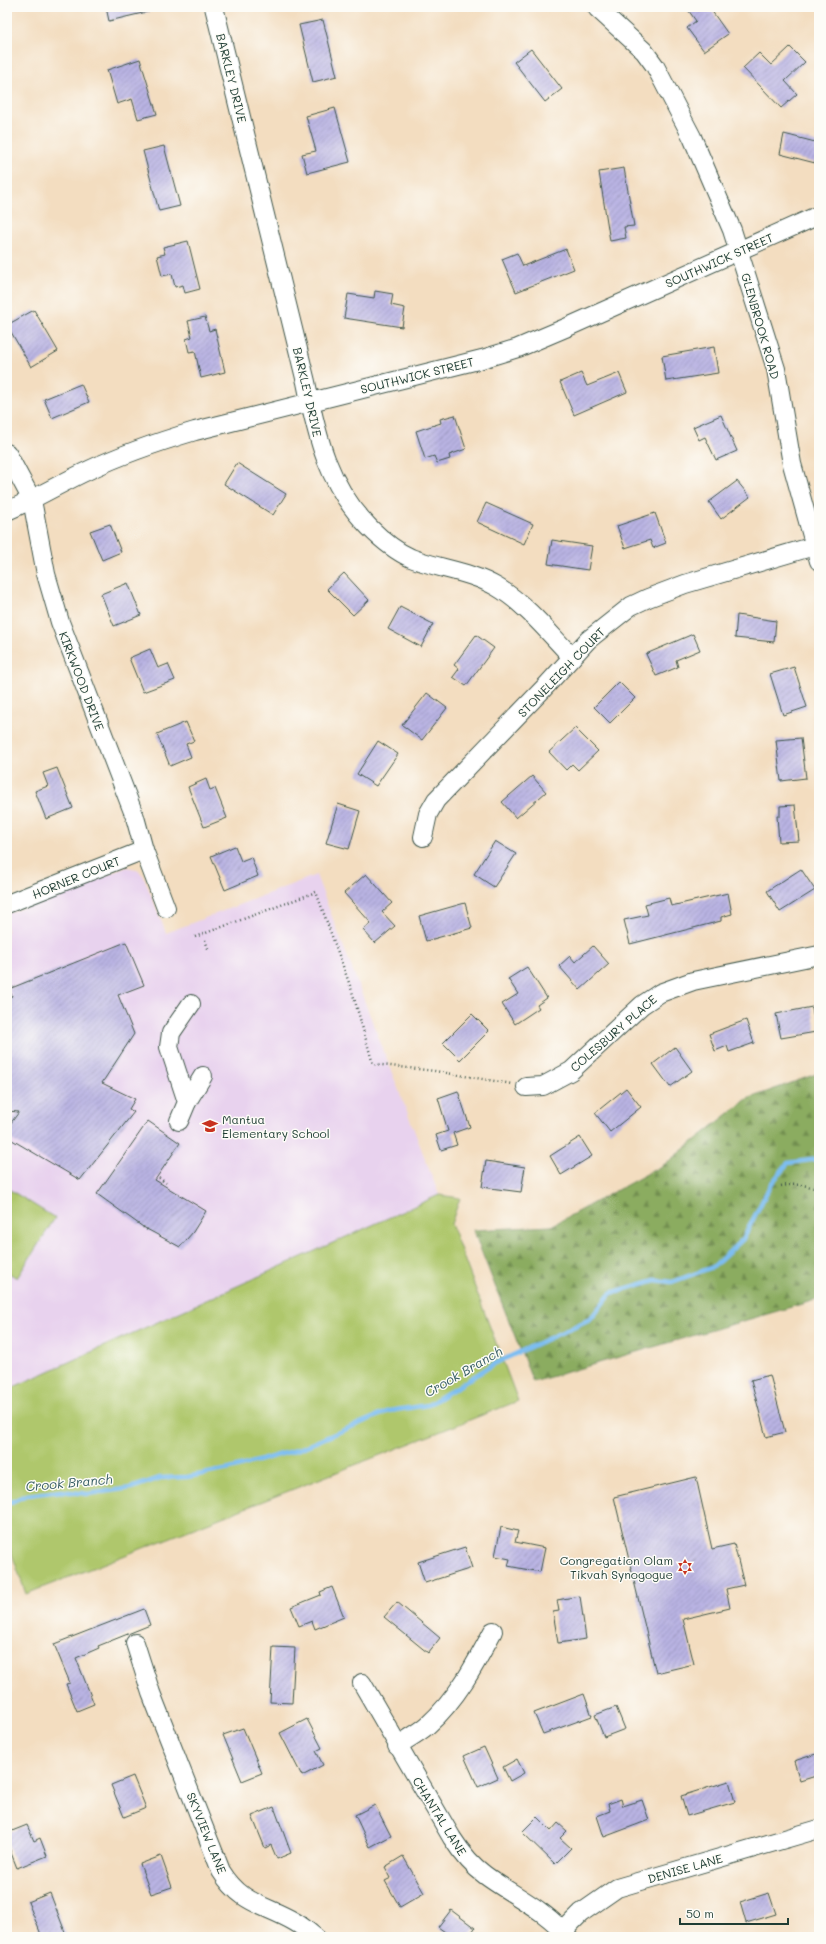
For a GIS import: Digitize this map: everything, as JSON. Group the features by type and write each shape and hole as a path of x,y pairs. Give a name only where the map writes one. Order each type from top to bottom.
{"street":[{"name":"BARKLEY DRIVE","path":"214,7 323,455 331,474 351,506 375,533 390,546 409,557 471,574 498,587 532,615 572,657"},
{"name":"GLENBROOK ROAD","path":"597,8 644,51 655,66 692,137 732,230 776,370 792,464 817,554"},
{"name":"SOUTHWICK STREET","path":"7,511 32,500 88,470 148,445 482,359 518,348 819,215"},
{"name":"KIRKWOOD DRIVE","path":"7,453 32,500 46,574 60,622 135,817 144,850 166,908"},
{"name":"STONELEIGH COURT","path":"423,836 428,814 436,800 588,640 616,617 648,598 685,584 817,554"},
{"name":"HORNER COURT","path":"7,904 144,850"},
{"name":"COLESBURY PLACE","path":"526,1087 543,1086 571,1071 642,1005 660,993 693,981 819,955"},
{"path":"187,1102 169,1047 171,1033 191,1004"},
{"path":"179,1120 187,1102 203,1076"},
{"path":"397,1746 426,1726 439,1714 462,1685 493,1631"},
{"name":"SKYVIEW LANE","path":"135,1643 151,1693 221,1871 238,1893 251,1903 295,1922 315,1937"},
{"name":"CHANTAL LANE","path":"362,1683 397,1746 465,1857 484,1874 532,1906 565,1934"},
{"name":"DENISE LANE","path":"565,1934 593,1904 617,1888 819,1829"}],"path":[{"path":"195,937 316,892 352,991 373,1064 435,1071 526,1087"},
{"path":"205,940 209,951"},
{"path":"159,1178 166,1183"},
{"path":"781,1186 796,1184 811,1186 819,1190"},
{"path":"143,1228 149,1231"}],"shaded area":[{"name":"Mantua Elementary School","path":"127,867 136,869 143,875 166,933 316,875 439,1195 7,1390 7,914"}],"green space":[{"path":"819,1073 819,1299 533,1382 473,1230 551,1226 665,1164 747,1099"},
{"path":"7,1188 55,1218 17,1278 7,1272"},
{"path":"439,1195 460,1198 451,1224 518,1401 26,1594 7,1540 7,1390"}],"building":[{"path":"106,7 150,7 151,11 109,21"},
{"path":"686,7 709,7 728,34 704,51 687,28 696,21"},
{"path":"323,20 337,76 313,82 299,25"},
{"path":"790,47 805,62 785,81 797,94 781,108 743,68 759,53 771,65"},
{"path":"531,49 562,89 545,102 514,62"},
{"path":"140,59 157,114 138,119 132,99 117,104 107,70"},
{"path":"335,108 350,162 307,173 302,154 316,151 306,116"},
{"path":"784,134 819,143 819,164 780,154"},
{"path":"164,146 180,206 159,211 143,151"},
{"path":"624,168 634,226 624,227 626,238 610,241 599,172"},
{"path":"188,241 200,289 185,293 183,285 175,287 172,274 162,276 157,256 165,254 163,247"},
{"path":"566,249 574,269 516,292 502,259 517,253 523,266"},
{"path":"375,291 393,294 391,305 405,308 402,327 344,318 348,294 374,298"},
{"path":"34,310 58,351 31,367 7,325"},
{"path":"205,317 209,331 215,329 225,372 201,378 195,351 189,352 186,339 192,337 188,321"},
{"path":"714,347 718,373 666,381 662,356"},
{"path":"581,373 587,386 619,373 627,392 574,415 560,382"},
{"path":"81,384 89,402 52,418 44,399"},
{"path":"455,415 466,449 449,455 450,459 437,463 434,456 425,459 416,431 441,423 440,419"},
{"path":"721,415 737,451 716,460 705,437 699,440 693,427"},
{"path":"237,463 286,494 273,515 224,484"},
{"path":"737,481 750,497 721,519 709,502"},
{"path":"486,503 533,524 524,544 477,522"},
{"path":"655,513 666,543 653,548 650,540 625,548 617,526"},
{"path":"110,524 121,552 102,560 90,531"},
{"path":"552,540 592,546 588,570 548,564"},
{"path":"344,573 369,600 353,615 327,589"},
{"path":"128,583 141,615 114,626 101,594"},
{"path":"400,607 433,624 421,647 388,629"},
{"path":"737,615 776,621 774,642 735,638"},
{"path":"693,634 700,650 676,660 678,667 656,676 646,654"},
{"path":"476,635 494,648 466,686 453,677 459,669 454,665"},
{"path":"150,649 158,668 168,664 175,680 143,692 129,658"},
{"path":"794,667 807,707 783,715 770,674"},
{"path":"619,682 635,698 610,723 594,707"},
{"path":"427,693 447,708 422,740 402,725"},
{"path":"186,722 194,741 186,744 191,757 170,766 157,734"},
{"path":"575,728 598,751 578,770 572,764 566,770 549,752"},
{"path":"801,738 806,778 781,781 776,740"},
{"path":"378,741 398,754 376,786 357,774"},
{"path":"57,768 73,808 46,819 35,791 48,786 43,773"},
{"path":"532,776 546,792 516,818 502,802"},
{"path":"206,779 210,790 215,788 227,818 204,827 188,787"},
{"path":"338,804 360,811 349,849 326,843"},
{"path":"795,805 799,841 779,842 777,816 780,816 780,806"},
{"path":"495,841 516,854 494,887 474,874"},
{"path":"235,846 241,861 251,857 258,876 225,890 211,856"},
{"path":"801,869 815,890 780,912 767,891"},
{"path":"366,874 392,903 382,912 395,926 375,943 363,930 371,923 344,893"},
{"path":"728,893 732,914 721,917 721,921 630,944 624,920 648,915 645,904 669,898 671,906"},
{"path":"465,903 472,928 426,941 419,916"},
{"path":"126,942 144,985 118,995 134,1034 102,1083 135,1099 129,1109 134,1112 80,1180 7,1137 7,1128 19,1112 7,1111 7,998 12,996 9,989"},
{"path":"593,946 609,964 580,990 559,966 570,956 575,962"},
{"path":"527,967 547,998 537,1005 539,1008 515,1024 502,1004 518,994 508,979"},
{"path":"812,1007 816,1032 781,1038 776,1014"},
{"path":"472,1014 489,1031 460,1060 443,1043"},
{"path":"746,1020 754,1043 729,1052 727,1046 715,1051 709,1034"},
{"path":"675,1047 692,1071 670,1087 653,1064"},
{"path":"626,1088 641,1107 610,1132 595,1113"},
{"path":"458,1091 470,1127 453,1133 457,1145 441,1150 436,1135 448,1131 438,1098"},
{"path":"148,1121 180,1143 155,1180 206,1211 193,1232 180,1247 143,1227 97,1194"},
{"path":"580,1137 592,1156 561,1175 550,1156"},
{"path":"486,1161 525,1167 521,1192 482,1187"},
{"path":"770,1375 785,1432 766,1437 751,1380"},
{"name":"Congregation Olam Tikvah Synogogue","path":"696,1477 712,1549 734,1544 744,1585 726,1589 730,1608 683,1619 694,1664 656,1673 614,1497"},
{"path":"501,1527 518,1531 515,1542 545,1548 540,1572 508,1566 510,1559 495,1556"},
{"path":"465,1547 472,1568 425,1583 418,1562"},
{"path":"332,1587 344,1617 315,1629 312,1621 299,1626 291,1607 321,1595 320,1592"},
{"path":"580,1596 586,1639 558,1643 553,1612 559,1611 557,1600"},
{"path":"397,1602 440,1638 428,1653 384,1617"},
{"path":"144,1609 150,1625 98,1646 99,1648 76,1658 94,1704 77,1711 66,1684 70,1683 54,1644"},
{"path":"273,1647 295,1648 292,1703 270,1702"},
{"path":"584,1694 592,1716 543,1734 534,1713"},
{"path":"616,1707 625,1729 604,1737 595,1715"},
{"path":"307,1719 322,1748 316,1751 323,1765 302,1776 280,1733"},
{"path":"243,1728 262,1773 242,1781 223,1735"},
{"path":"484,1747 498,1778 478,1787 464,1756"},
{"path":"819,1753 819,1775 800,1781 794,1761"},
{"path":"517,1759 524,1773 510,1781 503,1767"},
{"path":"133,1776 146,1808 124,1817 111,1785"},
{"path":"729,1781 735,1802 687,1816 681,1796"},
{"path":"621,1799 623,1806 642,1800 649,1820 604,1837 597,1816 610,1811 608,1804"},
{"path":"375,1805 391,1836 370,1847 355,1815"},
{"path":"274,1807 291,1853 277,1859 271,1845 265,1848 252,1816"},
{"path":"537,1817 551,1831 558,1823 567,1831 560,1838 571,1848 555,1864 522,1832"},
{"path":"27,1825 34,1841 40,1838 47,1856 17,1868 7,1843 7,1833"},
{"path":"161,1856 172,1887 151,1894 140,1864"},
{"path":"403,1856 424,1893 400,1907 385,1881 391,1878 385,1867"},
{"path":"50,1893 67,1937 42,1937 28,1902"},
{"path":"769,1893 776,1914 746,1923 740,1902"},
{"path":"451,1910 475,1928 468,1937 452,1937 438,1927"}],"waterway":[{"name":"Crook Branch","path":"7,1504 26,1495 61,1491 88,1494 131,1488 160,1478 187,1477 230,1469 299,1449 389,1411 428,1405 494,1364 590,1319 611,1293 655,1280 672,1282 713,1267 743,1239 771,1184 788,1163 819,1159"}],"place":[{"name":"Mantua Elementary School","path":"210,1126"},
{"name":"Congregation Olam Tikvah Synogogue","path":"685,1567"}]}
